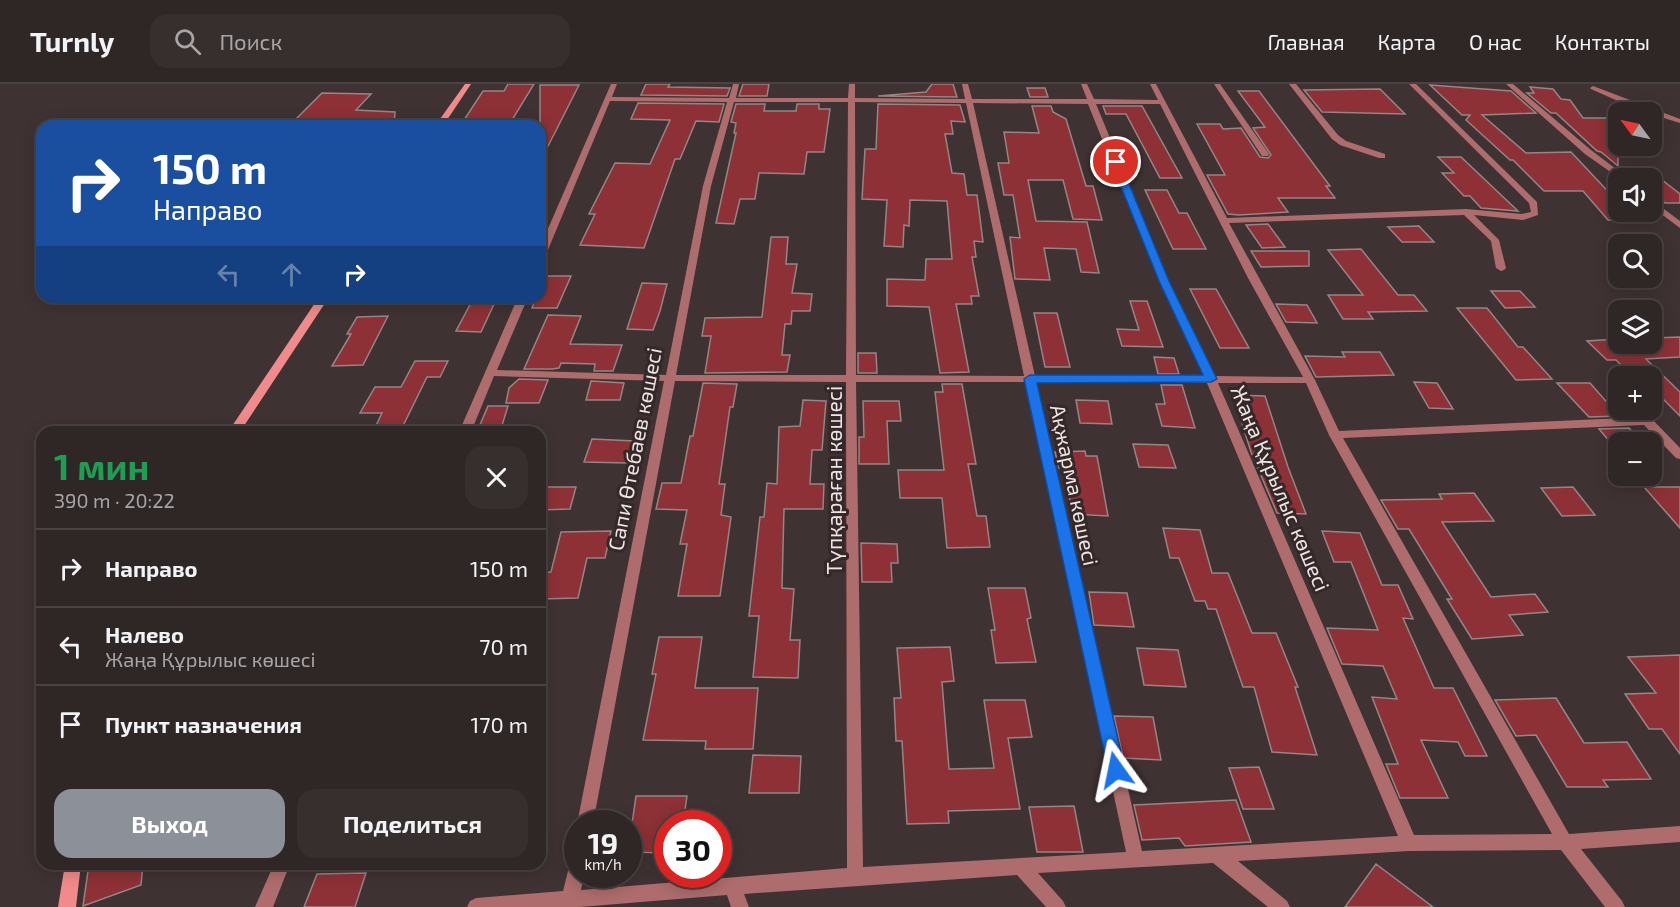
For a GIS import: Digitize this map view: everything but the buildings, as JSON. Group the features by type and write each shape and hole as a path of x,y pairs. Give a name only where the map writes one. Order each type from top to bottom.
{"main road":[{"path":"443,120 468,84"},
{"path":"238,426 320,303"},
{"path":"67,907 72,870"}],"street":[{"path":"546,243 614,84"},
{"name":"Сапи Өтебаев көшесі","path":"588,810 707,186 736,84"},
{"name":"Түпқараған көшесі","path":"852,84 850,127 855,876"},
{"name":"Ақжарма көшесі","path":"965,84 1136,860"},
{"name":"Жаңа Құрылыс көшесі","path":"1084,84 1164,281 1211,379 1409,843"},
{"path":"1152,84 1223,221 1310,380 1335,435 1565,842 1616,907"},
{"path":"1217,84 1265,154"},
{"path":"1292,84 1335,137 1343,143 1382,156"},
{"path":"1223,221 1466,212 1524,217 1535,213 1533,202 1412,84"},
{"path":"1509,84 1588,152 1610,168"},
{"path":"1593,88 1680,121"},
{"path":"608,99 1163,102"},
{"path":"1662,211 1680,225"},
{"path":"1466,212 1495,240 1501,268"},
{"path":"468,426 520,303"},
{"path":"490,373 670,378 1310,380"},
{"path":"1335,435 1647,421 1680,455"},
{"path":"476,907 855,876 1409,843 1565,842 1680,834"},
{"path":"1218,856 1281,907"},
{"path":"1021,867 1057,907"},
{"path":"264,907 279,870"},
{"path":"733,886 740,907"},
{"path":"570,900 572,888"}],"route":[{"path":"1116,162 1164,281 1211,379 1030,379 1116,770"}]}
